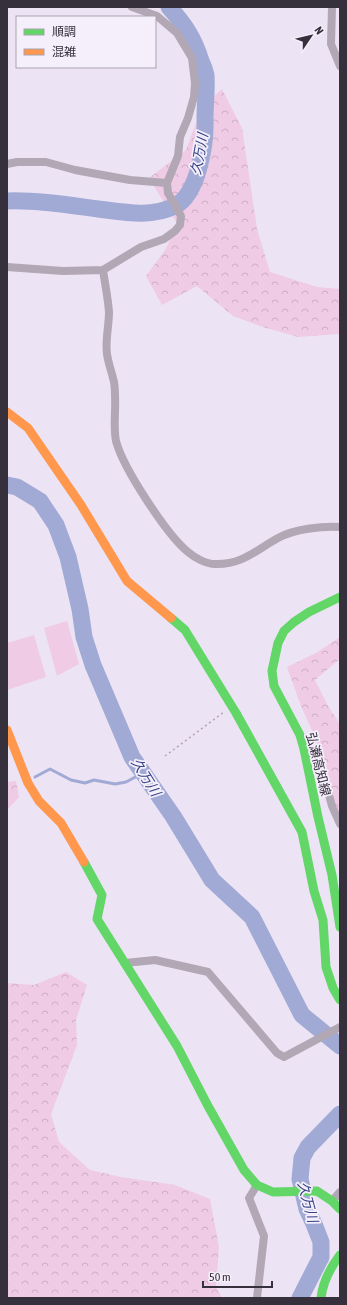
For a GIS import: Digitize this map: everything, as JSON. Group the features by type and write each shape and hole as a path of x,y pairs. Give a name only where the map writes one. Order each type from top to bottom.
{"street":[{"path":"7,267 63,271 103,270 141,247 164,239 175,231 180,225 181,216 168,193 167,183 178,156 180,137 188,118 194,97 195,83 192,58 177,33 157,16 132,7"},
{"path":"332,7 331,44 340,66"},
{"path":"7,164 17,162 46,162 75,170 130,180 167,183"},
{"path":"103,270 109,311 107,354 114,380 116,440 121,455 145,497 173,536 188,552 200,560 213,564 229,564 247,558 279,537 297,531 330,526 340,527"},
{"path":"7,412 28,428 82,505 126,581 185,630 232,706 302,832 314,891 323,920 326,967 333,988 340,1000"},
{"name":"弘瀬高知線","path":"340,597 309,612 284,631 278,643 272,671 274,686 300,735 304,749 332,875 340,927"},
{"path":"7,730 28,783 39,801 61,823 102,895 98,919 178,1046 208,1106 244,1170 257,1185 274,1192 316,1192 332,1201 340,1209"},
{"path":"304,749 321,767 332,806 340,824"},
{"path":"125,963 155,960 208,972 277,1052 284,1057 339,1027"},
{"path":"257,1185 249,1198 264,1236 257,1298"},
{"path":"332,1201 340,1192"},
{"path":"321,1298 325,1278 330,1268 340,1255"}],"path":[{"path":"165,756 232,706"}],"green space":[{"path":"222,89 242,128 257,229 270,272 317,287 340,289 340,334 298,337 263,327 233,316 197,286 162,305 146,276 165,250 178,225 149,178 186,150 202,107"},
{"path":"67,621 79,664 57,676 44,628"},
{"path":"34,635 46,677 7,690 7,643"},
{"path":"340,637 340,659 315,680 328,706 340,724 340,821 319,767 314,735 301,706 287,667 316,653"},
{"path":"16,781 19,797 7,810 7,782"},
{"path":"66,972 87,985 76,1020 77,1045 51,1114 59,1142 90,1170 121,1177 175,1185 210,1199 219,1247 216,1287 222,1298 7,1298 7,983 34,985"}],"waterway":[{"name":"久万川","path":"7,201 41,202 147,213 166,210 183,200 195,179 202,153 205,128 206,75 205,69 192,39 180,20 169,7"},
{"name":"久万川","path":"7,485 17,487 40,501 56,525 68,557 80,609 84,637 93,665 132,757 173,816 212,880 252,917 302,1015 340,1046"},
{"path":"35,777 50,769 71,780 85,783 94,780 115,784 126,782 143,773"},
{"name":"久万川","path":"300,1298 321,1257 321,1242 307,1209 300,1179 302,1158 308,1147 340,1114"}],"traffic: fast":[{"path":"340,597 309,612 284,631 278,643 272,671 274,686 300,735 304,749 332,875 340,927"},
{"path":"171,618 185,630 236,713 302,832 314,891 323,920 326,967 333,988 340,1000"},
{"path":"84,862 102,895 97,919 177,1046 208,1106 244,1170 257,1185 273,1192 317,1191 332,1201 340,1209"},
{"path":"321,1298 323,1286 333,1265 340,1255"}],"traffic: slow":[{"path":"7,412 28,428 81,505 127,581 171,618"},
{"path":"7,730 28,783 39,801 61,823 84,862"}]}
